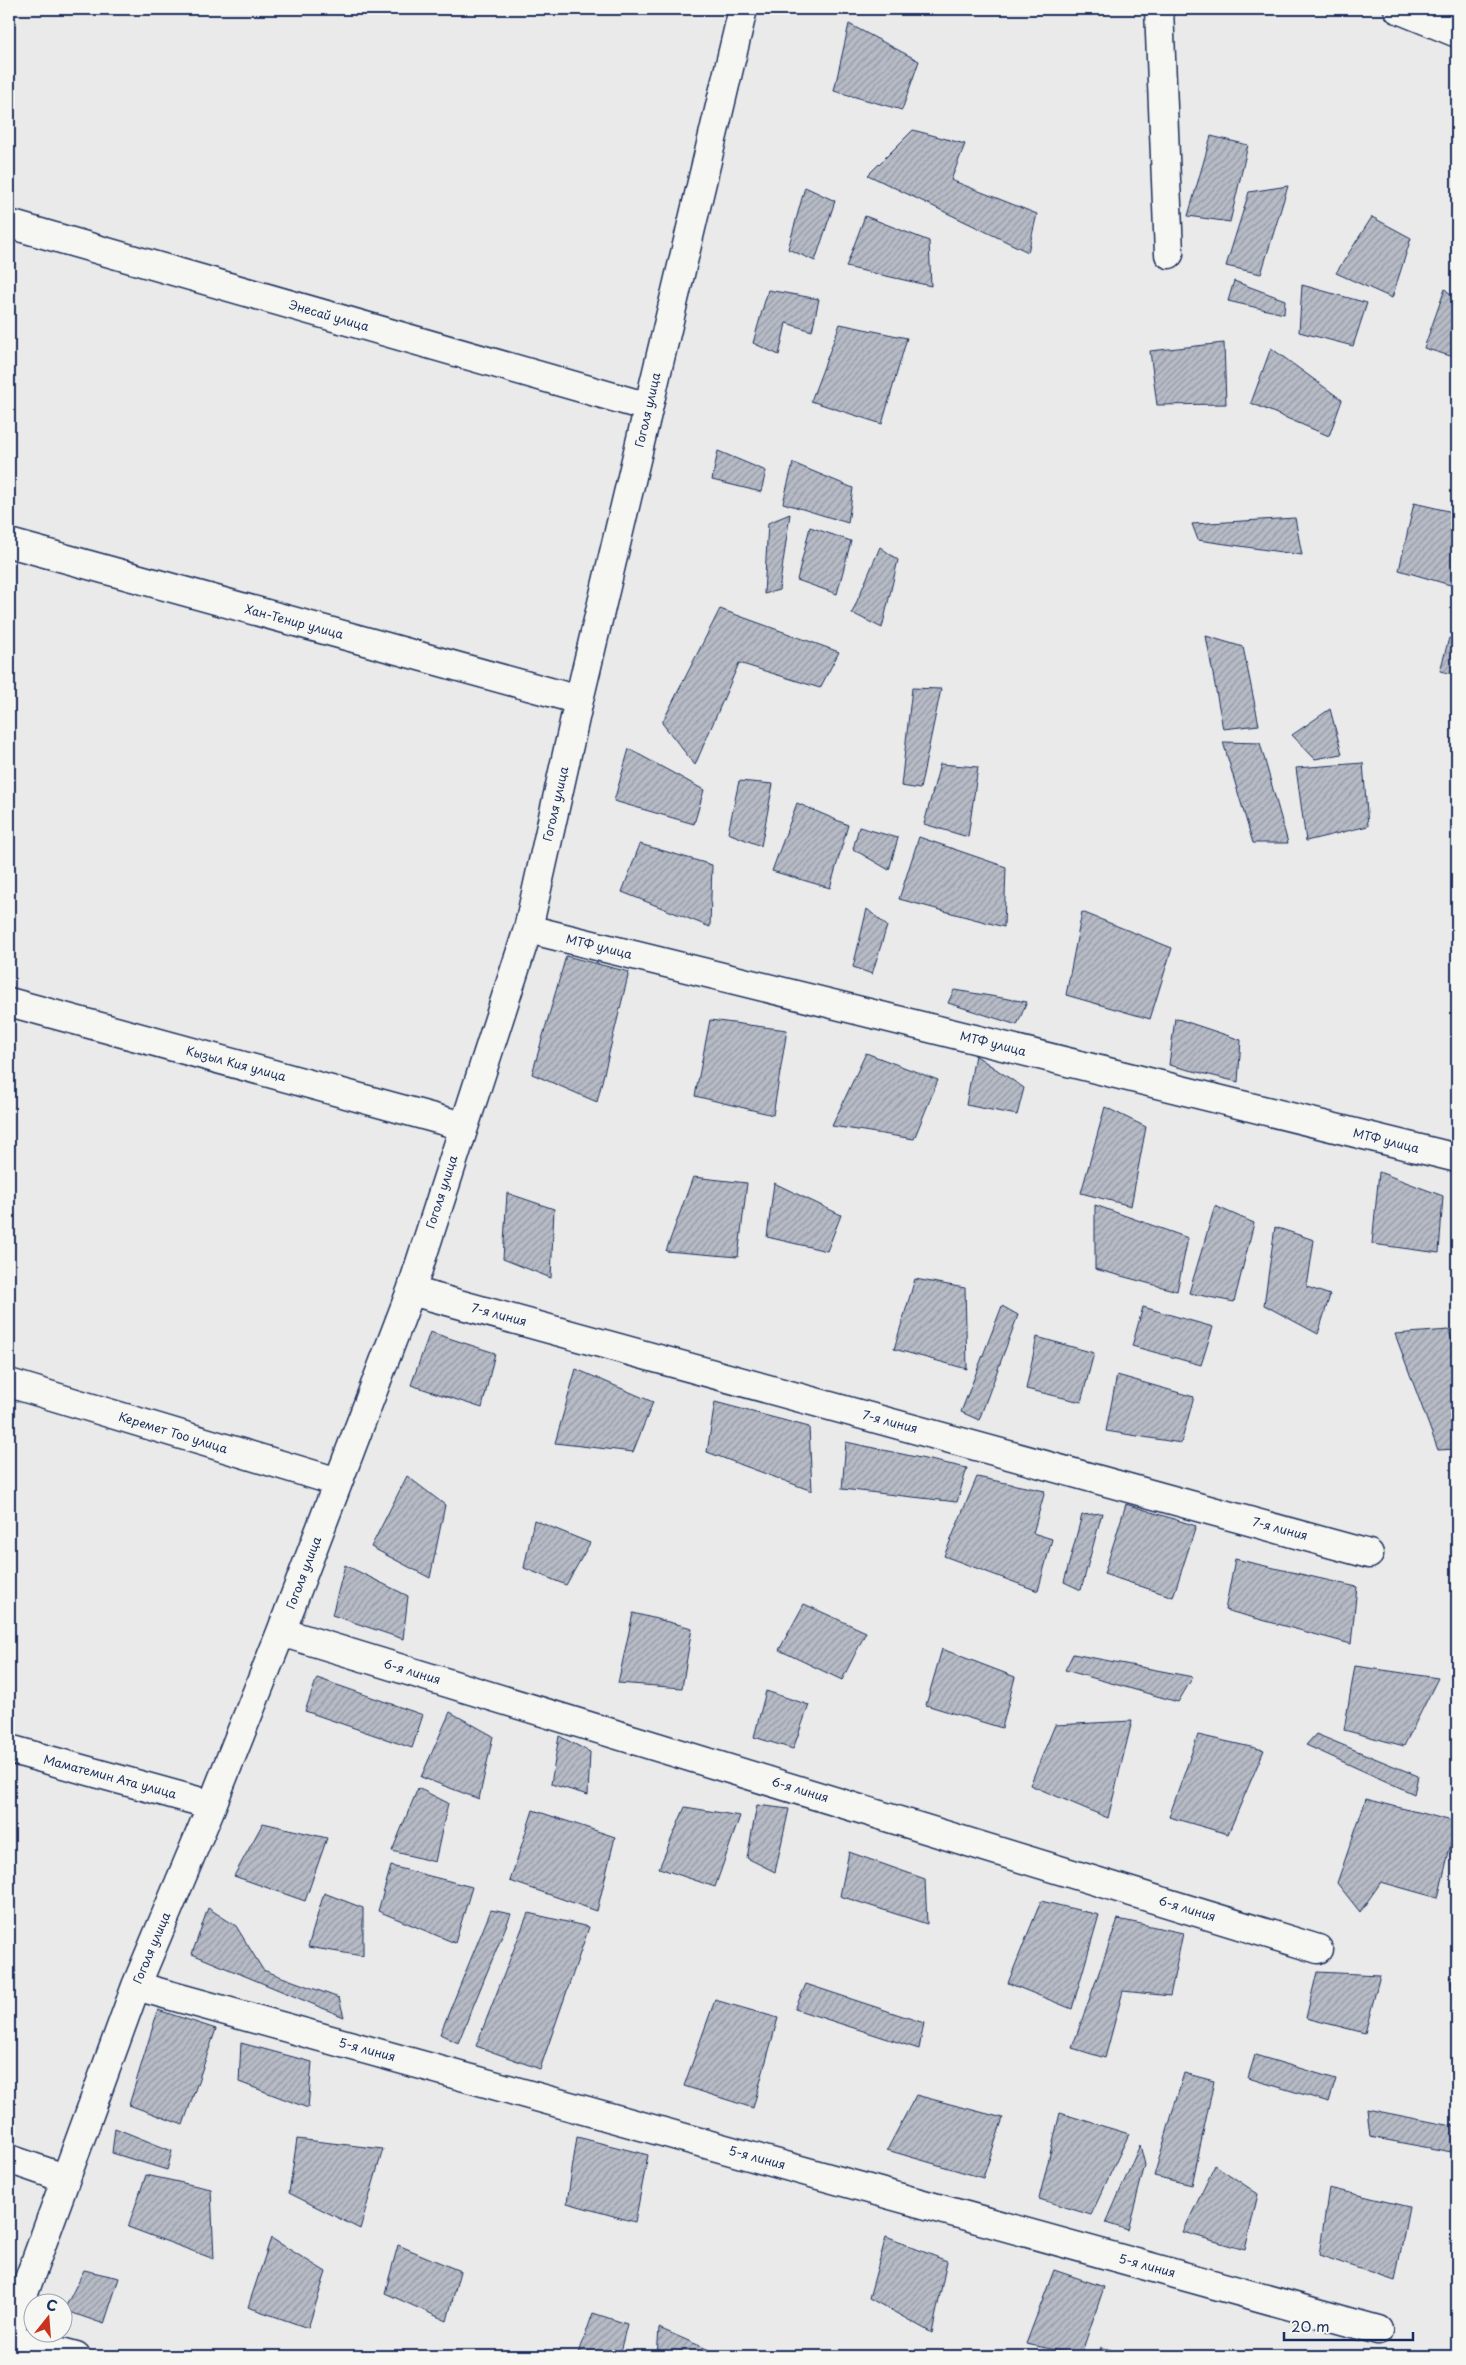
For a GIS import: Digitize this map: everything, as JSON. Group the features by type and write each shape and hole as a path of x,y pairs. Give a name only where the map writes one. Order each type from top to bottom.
{"street":[{"name":"Гоголя улица","path":"9,2336 64,2178 136,1986 212,1805 281,1632 411,1291 528,929 579,700 743,9"},
{"path":"1159,9 1169,254"},
{"path":"1398,9 1457,33"},
{"name":"Энесай улица","path":"9,224 648,407"},
{"name":"Хан-Тенир улица","path":"9,543 579,700"},
{"name":"МТФ улица","path":"528,929 1457,1158"},
{"name":"Кызыл Кия улица","path":"9,1002 464,1126"},
{"name":"7-я линия","path":"411,1291 1369,1554"},
{"name":"Керемет Тоо улица","path":"9,1383 338,1482"},
{"name":"6-я линия","path":"281,1632 1318,1949"},
{"name":"Маматемин Ата улица","path":"9,1749 212,1805"},
{"name":"5-я линия","path":"136,1986 1378,2330"},
{"path":"9,2159 64,2178"},
{"path":"9,2336 76,2356"}],"building":[{"path":"849,24 919,61 902,110 834,91"},
{"path":"913,130 965,144 951,180 1037,214 1028,252 868,175"},
{"path":"1211,136 1248,145 1230,222 1188,216"},
{"path":"1288,186 1261,274 1226,266 1249,192"},
{"path":"805,187 835,201 815,261 788,249"},
{"path":"865,216 929,241 931,286 846,267"},
{"path":"1372,217 1411,238 1392,298 1336,273"},
{"path":"1234,281 1285,300 1284,314 1228,301"},
{"path":"1302,285 1367,303 1353,346 1299,332"},
{"path":"1445,289 1457,300 1457,358 1424,348"},
{"path":"768,290 819,299 812,331 786,323 779,355 753,343"},
{"path":"840,324 907,338 882,424 811,401"},
{"path":"1224,343 1226,404 1157,405 1150,351"},
{"path":"1271,348 1342,400 1329,436 1251,403"},
{"path":"718,451 766,471 761,492 712,480"},
{"path":"793,463 853,488 848,523 783,503"},
{"path":"1414,503 1457,513 1457,587 1399,570"},
{"path":"790,514 779,590 764,594 768,523"},
{"path":"1295,518 1302,555 1198,540 1192,524"},
{"path":"810,527 851,541 837,594 797,580"},
{"path":"880,547 898,560 882,628 852,613"},
{"path":"720,609 839,652 820,688 739,663 695,765 662,723"},
{"path":"1206,636 1243,647 1259,725 1223,729"},
{"path":"1449,638 1457,640 1457,675 1440,671"},
{"path":"912,688 941,689 920,789 901,786"},
{"path":"1330,709 1342,754 1315,759 1292,735"},
{"path":"1223,742 1260,743 1288,843 1253,843"},
{"path":"629,749 704,790 694,824 614,801"},
{"path":"1363,763 1368,826 1306,841 1296,768"},
{"path":"940,764 978,767 968,837 924,824"},
{"path":"739,781 773,784 761,846 728,833"},
{"path":"797,803 848,825 830,888 772,871"},
{"path":"859,827 898,838 889,870 853,849"},
{"path":"919,837 1006,867 1004,927 899,899"},
{"path":"640,844 712,865 710,927 622,892"},
{"path":"867,909 887,926 872,974 853,967"},
{"path":"1082,912 1172,948 1150,1019 1066,995"},
{"path":"566,956 629,972 597,1102 532,1074"},
{"path":"954,990 1027,1002 1017,1025 948,1003"},
{"path":"1175,1018 1241,1040 1238,1082 1169,1065"},
{"path":"710,1020 787,1030 773,1115 695,1096"},
{"path":"866,1053 938,1080 914,1139 832,1126"},
{"path":"975,1055 1024,1088 1017,1115 966,1105"},
{"path":"1105,1107 1146,1127 1131,1206 1081,1193"},
{"path":"1379,1172 1443,1196 1439,1253 1372,1244"},
{"path":"693,1177 747,1183 738,1257 666,1251"},
{"path":"774,1183 841,1215 827,1251 767,1237"},
{"path":"507,1193 554,1209 551,1278 503,1259"},
{"path":"1095,1205 1188,1238 1177,1291 1095,1269"},
{"path":"1215,1206 1254,1223 1234,1302 1189,1293"},
{"path":"1275,1227 1314,1240 1307,1287 1330,1295 1318,1334 1264,1305"},
{"path":"915,1279 965,1288 967,1369 894,1349"},
{"path":"1002,1306 1018,1315 979,1420 961,1412"},
{"path":"1143,1307 1213,1327 1201,1365 1132,1346"},
{"path":"1449,1330 1457,1356 1457,1449 1438,1450 1395,1334"},
{"path":"430,1332 495,1353 482,1408 411,1385"},
{"path":"1037,1337 1094,1353 1081,1402 1026,1389"},
{"path":"576,1369 653,1402 633,1452 555,1443"},
{"path":"1117,1375 1194,1397 1181,1443 1106,1431"},
{"path":"715,1402 809,1427 812,1491 707,1452"},
{"path":"846,1442 967,1468 957,1502 842,1489"},
{"path":"407,1476 445,1505 430,1578 371,1547"},
{"path":"977,1477 1045,1491 1033,1533 1052,1539 1038,1591 944,1556"},
{"path":"1126,1504 1196,1526 1173,1597 1104,1574"},
{"path":"1102,1513 1081,1590 1064,1582 1082,1515"},
{"path":"534,1520 590,1543 566,1585 524,1568"},
{"path":"1235,1559 1357,1587 1351,1644 1225,1610"},
{"path":"345,1565 408,1596 403,1639 332,1615"},
{"path":"804,1604 866,1632 842,1680 779,1650"},
{"path":"633,1613 692,1628 682,1688 618,1683"},
{"path":"942,1649 1015,1677 1002,1728 926,1705"},
{"path":"1073,1654 1193,1677 1178,1702 1065,1670"},
{"path":"1355,1666 1438,1678 1404,1746 1344,1730"},
{"path":"317,1678 423,1715 412,1748 305,1711"},
{"path":"766,1691 809,1705 793,1749 754,1737"},
{"path":"450,1712 493,1736 479,1799 421,1777"},
{"path":"1132,1721 1108,1818 1030,1785 1055,1725"},
{"path":"1316,1734 1418,1776 1414,1794 1306,1745"},
{"path":"1198,1735 1264,1750 1228,1834 1169,1817"},
{"path":"559,1736 590,1752 588,1795 551,1784"},
{"path":"418,1788 448,1803 435,1862 392,1851"},
{"path":"1366,1799 1456,1822 1438,1898 1381,1882 1360,1912 1337,1883"},
{"path":"757,1805 789,1809 775,1872 747,1858"},
{"path":"685,1807 740,1816 715,1887 659,1868"},
{"path":"533,1810 615,1837 597,1911 510,1881"},
{"path":"263,1823 327,1838 305,1901 234,1876"},
{"path":"849,1852 925,1879 927,1924 840,1896"},
{"path":"391,1866 472,1887 455,1943 378,1911"},
{"path":"324,1893 363,1908 363,1956 308,1947"},
{"path":"1041,1901 1099,1915 1072,2009 1008,1983"},
{"path":"208,1908 236,1926 263,1970 339,1998 344,2017 192,1954"},
{"path":"491,1910 511,1914 458,2043 440,2034"},
{"path":"528,1913 589,1927 540,2069 476,2046"},
{"path":"1118,1919 1183,1933 1170,1996 1123,1991 1105,2058 1072,2048"},
{"path":"1317,1972 1380,1975 1365,2033 1306,2018"},
{"path":"1457,1976 1457,2062 1450,1977"},
{"path":"806,1984 924,2023 919,2049 795,2009"},
{"path":"715,2000 778,2018 753,2108 684,2086"},
{"path":"158,2010 216,2029 183,2125 129,2105"},
{"path":"241,2043 312,2062 308,2108 239,2082"},
{"path":"1255,2055 1336,2079 1329,2102 1248,2078"},
{"path":"1184,2073 1214,2081 1192,2185 1154,2176"},
{"path":"916,2095 1003,2118 983,2178 887,2150"},
{"path":"1367,2109 1457,2127 1457,2153 1370,2137"},
{"path":"1060,2113 1129,2134 1091,2215 1039,2199"},
{"path":"115,2128 172,2151 167,2170 112,2153"},
{"path":"577,2137 648,2155 635,2222 567,2203"},
{"path":"297,2139 383,2149 360,2229 289,2193"},
{"path":"1140,2145 1145,2165 1128,2230 1106,2223"},
{"path":"1215,2165 1258,2194 1245,2250 1183,2232"},
{"path":"146,2175 211,2189 214,2259 128,2227"},
{"path":"1329,2188 1409,2207 1395,2281 1319,2255"},
{"path":"886,2237 947,2261 932,2333 869,2298"},
{"path":"271,2238 326,2272 308,2328 248,2307"},
{"path":"398,2245 460,2271 447,2321 385,2293"},
{"path":"84,2270 119,2278 104,2324 72,2313 72,2294"},
{"path":"1054,2270 1104,2287 1081,2355 1026,2344"},
{"path":"593,2313 627,2324 619,2356 578,2356"},
{"path":"659,2328 723,2356 657,2356"},
{"path":"1101,2347 1132,2356 1098,2356"}]}
